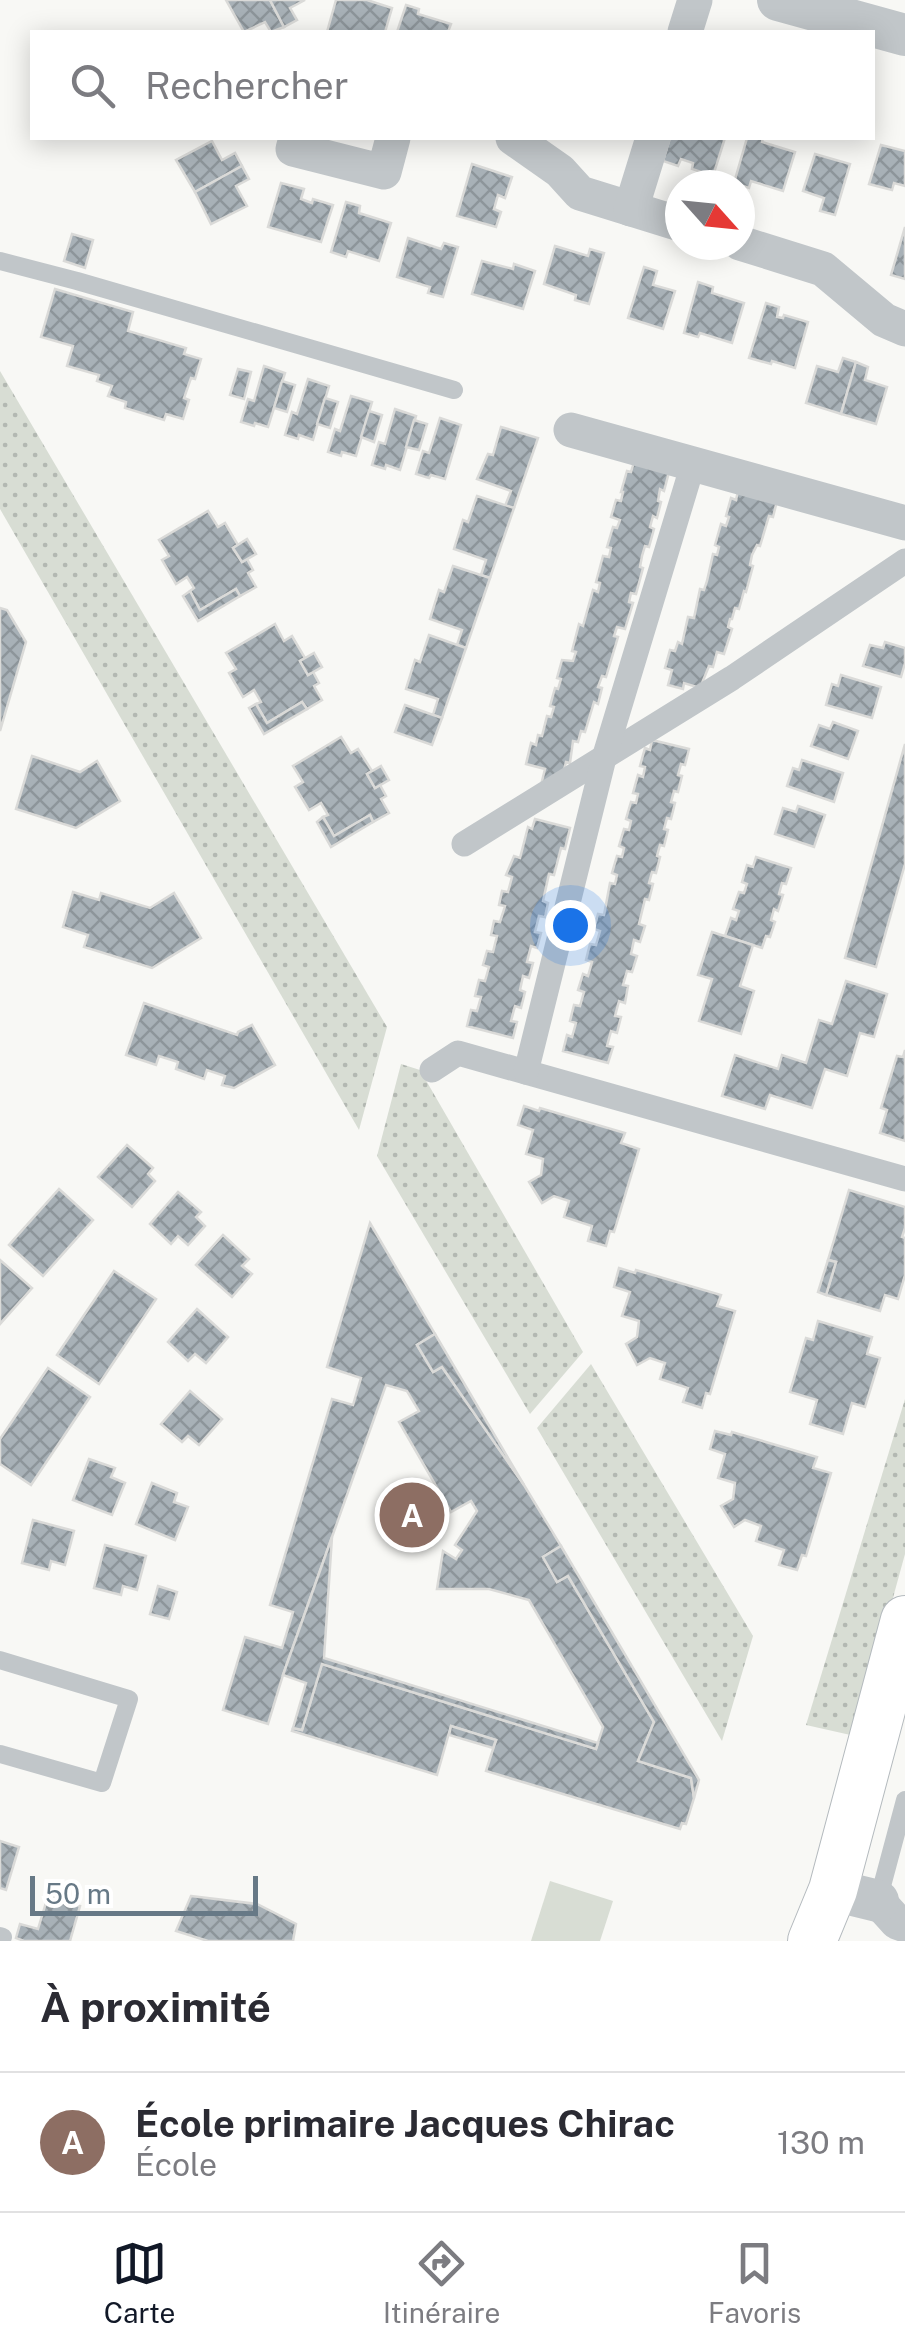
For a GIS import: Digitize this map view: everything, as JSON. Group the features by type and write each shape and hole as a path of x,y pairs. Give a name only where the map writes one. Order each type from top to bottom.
{"main road":[{"path":"812,1941 832,1890 905,1620"}],"street":[{"path":"686,30 694,0"},
{"path":"778,0 905,36"},
{"path":"295,140 293,149 384,172 393,140"},
{"path":"516,140 560,171 580,192 665,219"},
{"path":"631,209 652,140"},
{"path":"755,248 823,269 884,320 905,329"},
{"path":"571,430 905,523"},
{"path":"526,1072 604,758 693,464"},
{"path":"464,844 732,678 905,561"},
{"path":"432,1070 458,1052 905,1179"},
{"path":"832,1890 891,1913"}],"lane":[{"path":"0,260 454,390"},
{"path":"0,1660 128,1699 102,1783 0,1754"},
{"path":"891,1913 905,1800"}],"shaded area":[{"path":"0,371 387,1027 359,1130 0,509"},
{"path":"401,1064 420,1070 583,1352 530,1414 377,1156"},
{"path":"591,1364 753,1636 722,1741 537,1428"},
{"path":"905,1399 905,1554 855,1736 806,1725"},
{"path":"550,1881 613,1901 600,1941 531,1941"}],"building":[{"path":"226,0 270,0 284,27 270,30 265,22 243,30"},
{"path":"270,0 305,0 290,8 297,20 284,27"},
{"path":"336,0 367,0 392,8 386,30 328,30"},
{"path":"406,5 419,9 418,14 451,24 449,30 398,30"},
{"path":"669,140 724,140 715,170 695,170 693,163 681,159 678,166 663,161"},
{"path":"746,140 762,140 795,152 783,191 755,182 755,170 738,170"},
{"path":"212,141 222,160 235,153 242,166 195,192 176,160"},
{"path":"881,145 905,151 905,186 894,183 892,190 869,184"},
{"path":"815,154 850,164 835,215 820,211 824,198 803,191"},
{"path":"472,164 512,177 505,198 498,195 494,209 501,212 496,227 457,216"},
{"path":"242,166 249,179 236,186 247,206 211,224 195,192"},
{"path":"281,183 304,189 301,199 333,205 321,242 268,227"},
{"path":"346,202 360,206 359,213 391,223 379,261 348,251 346,257 331,252"},
{"path":"905,227 905,279 891,275"},
{"path":"72,234 93,240 85,268 64,261"},
{"path":"408,238 441,249 444,243 458,247 443,297 428,293 430,287 397,277"},
{"path":"555,246 588,256 590,249 604,253 589,304 544,284"},
{"path":"482,261 535,271 523,309 472,294"},
{"path":"644,267 657,271 653,285 675,291 663,329 628,318"},
{"path":"698,282 713,287 712,293 744,303 732,343 700,333 698,337 684,333"},
{"path":"55,289 133,312 128,331 186,348 184,354 201,359 184,398 189,400 183,419 166,414 164,420 125,408 126,402 108,396 112,386 97,381 99,375 67,366 73,346 41,337"},
{"path":"766,303 779,307 777,317 784,315 808,322 795,368 749,358"},
{"path":"843,358 856,362 841,414 806,403 817,366 838,372"},
{"path":"856,362 868,367 865,380 887,387 876,424 841,414"},
{"path":"264,366 285,373 268,427 241,422 248,399 254,401"},
{"path":"238,369 251,372 244,399 230,395"},
{"path":"308,379 329,386 313,440 285,435 292,412 297,414"},
{"path":"282,381 295,385 287,412 274,408"},
{"path":"351,396 372,402 356,456 342,452 341,456 328,452 335,429 340,431"},
{"path":"325,398 338,402 330,428 317,424"},
{"path":"395,409 416,416 400,470 372,465 379,442 385,444"},
{"path":"369,411 382,415 374,442 361,437"},
{"path":"440,418 461,425 445,479 416,474 423,451 429,453"},
{"path":"414,420 427,424 419,450 406,447"},
{"path":"501,427 538,438 514,508 505,506 511,491 477,479 488,454 493,455"},
{"path":"634,462 669,472 664,491 660,489 661,502 650,527 654,529 649,547 645,546 642,556 636,594 631,593 629,602 633,603 625,629 617,627 614,636 618,637 606,677 602,676 598,687 602,688 598,704 594,702 585,732 581,731 578,742 573,741 570,763 566,762 563,774 554,784 542,781 545,769 526,764 531,743 536,745 547,716 551,717 554,707 550,706 561,679 557,678 562,660 573,661 579,624 583,626 593,590 598,592 600,583 596,582 603,556 609,557 611,548 607,547 613,527 617,528 620,520 611,517 616,500 621,501 627,471 631,472"},
{"path":"738,491 777,501 760,546 752,555 746,592 730,619 728,627 732,629 724,654 717,652 700,688 684,683 683,689 668,685 672,670 665,668 670,650 675,651 678,642 682,644 688,617 694,618 700,589 704,590 713,554 717,555 719,547 715,545 721,524 726,526 731,498 736,500"},
{"path":"477,496 514,508 490,578 481,575 486,560 454,549 463,520 468,522"},
{"path":"208,511 218,527 225,523 238,545 233,548 253,570 248,573 256,587 240,596 236,589 200,610 187,577 176,584 162,560 169,556 159,540"},
{"path":"247,539 256,554 242,562 233,548"},
{"path":"453,566 490,578 466,648 457,645 462,630 430,619 439,590 444,592"},
{"path":"236,589 240,596 198,621 183,596 190,591 200,610"},
{"path":"0,608 7,610 26,642 0,731"},
{"path":"275,624 284,641 292,636 305,658 300,661 308,675 313,672 319,683 314,686 322,700 307,709 302,702 267,723 256,704 261,702 254,690 243,697 229,673 236,669 226,653"},
{"path":"429,635 466,648 442,718 433,715 438,699 406,689 415,660 420,662"},
{"path":"885,642 905,648 901,677 863,666 870,645 883,648"},
{"path":"314,653 322,667 308,675 300,661"},
{"path":"841,675 881,687 872,718 826,705 832,684 838,686"},
{"path":"302,702 307,709 264,734 249,708 256,704 267,723"},
{"path":"405,705 442,718 432,745 395,732"},
{"path":"833,722 858,731 848,759 811,746 819,725 830,729"},
{"path":"341,737 351,753 358,749 372,771 367,774 375,788 380,785 386,796 381,799 389,813 373,822 370,815 334,836 323,817 328,815 321,803 309,810 295,787 303,782 293,766"},
{"path":"652,740 689,749 678,775 682,776 671,802 675,803 664,829 668,830 664,846 660,845 656,873 652,872 649,883 653,884 649,900 645,899 639,924 645,926 640,942 634,940 631,954 637,956 623,985 628,986 625,1003 619,1001 615,1016 621,1017 617,1033 611,1031 607,1046 613,1047 608,1063 563,1051 567,1035 572,1037 576,1023 570,1021 574,1005 580,1006 584,992 578,990 592,962 586,960 590,944 596,945 600,931 594,929 598,914 604,915 610,883 615,884 617,875 612,873 617,856 622,857 624,848 619,846 624,829 629,830 631,821 626,819 631,802 636,803 638,794 633,793 638,775 643,777 645,767 640,766 645,748 650,750"},
{"path":"905,744 905,864 876,967 845,958"},
{"path":"32,756 80,772 97,761 120,801 76,828 16,809"},
{"path":"802,760 843,773 834,802 787,786 793,768 799,770"},
{"path":"381,766 389,780 375,788 367,774"},
{"path":"798,806 825,815 814,847 775,834 783,808 796,812"},
{"path":"370,815 373,822 331,847 317,822 323,817 334,836"},
{"path":"535,819 570,828 554,875 549,874 543,901 548,903 545,917 539,916 535,932 541,933 537,948 531,946 527,962 533,963 529,978 523,976 521,1008 515,1006 511,1021 517,1022 513,1038 467,1026 471,1010 477,1011 481,997 475,996 479,980 485,981 489,967 483,965 487,951 493,952 497,936 491,935 494,921 500,922 505,906 499,905 502,891 508,892 512,877 506,875 514,856 520,858 528,827 532,829"},
{"path":"756,857 791,868 786,884 782,883 778,911 774,909 770,937 766,936 762,948 725,936 731,918 736,920 739,911 733,909 739,892 744,893 747,884 742,882 747,865 753,867"},
{"path":"73,892 99,900 101,893 150,908 174,893 201,938 152,968 84,947 88,935 63,927"},
{"path":"712,932 753,945 740,986 754,991 741,1034 699,1021 712,979 698,975"},
{"path":"846,981 887,994 874,1037 860,1033 847,1076 825,1069 812,1108 770,1095 765,1109 722,1096 735,1055 778,1069 782,1055 806,1063 819,1020 832,1024"},
{"path":"144,1003 237,1035 252,1025 275,1065 234,1088 222,1085 225,1076 207,1070 204,1079 176,1069 178,1062 159,1056 156,1065 126,1055"},
{"path":"905,1050 905,1141 880,1133 887,1110 881,1108 897,1056 903,1057"},
{"path":"524,1106 625,1133 621,1143 639,1149 614,1232 610,1231 606,1246 588,1241 592,1226 564,1217 569,1201 554,1196 542,1203 529,1182 541,1175 543,1159 526,1154 533,1130 518,1125"},
{"path":"127,1145 153,1168 148,1174 155,1181 132,1207 98,1177"},
{"path":"59,1189 93,1220 43,1276 9,1245"},
{"path":"849,1190 905,1207 905,1275 898,1299 885,1295 880,1311 826,1295 836,1262 828,1260"},
{"path":"178,1192 201,1212 196,1217 205,1226 188,1245 178,1236 171,1244 150,1224"},
{"path":"370,1223 435,1334 417,1345 433,1372 442,1367 524,1485 561,1546 543,1557 557,1582 568,1576 654,1722 638,1761 691,1778 694,1798 686,1824 682,1823 680,1829 486,1771 496,1740 451,1726 437,1775 292,1731 302,1730 322,1664 596,1749 603,1727 529,1600 489,1589 437,1589 443,1551 456,1559 462,1550 455,1545 477,1511 471,1501 451,1512 399,1422 419,1411 407,1391 386,1385 268,1724 223,1710 245,1637 282,1648 293,1612 270,1605 332,1399 353,1405 361,1378 327,1367"},
{"path":"223,1235 249,1259 242,1266 252,1274 232,1297 196,1265"},
{"path":"0,1260 32,1288 0,1324"},
{"path":"828,1260 836,1262 826,1295 818,1292"},
{"path":"619,1268 721,1295 717,1306 735,1311 710,1394 706,1393 702,1408 683,1402 688,1388 660,1379 665,1363 650,1358 637,1365 626,1344 637,1337 639,1321 622,1316 630,1292 614,1287"},
{"path":"114,1271 156,1299 99,1384 57,1355"},
{"path":"197,1309 228,1337 206,1363 195,1354 188,1361 168,1342"},
{"path":"818,1321 872,1337 867,1354 880,1358 865,1407 852,1403 843,1434 810,1424 817,1400 790,1392 806,1338 813,1340"},
{"path":"435,1334 524,1485 442,1367 433,1372 417,1345"},
{"path":"48,1368 90,1397 31,1485 0,1464 0,1439"},
{"path":"190,1391 222,1419 199,1445 188,1436 182,1442 161,1424"},
{"path":"715,1431 731,1435 732,1432 817,1457 813,1468 831,1473 806,1556 802,1555 797,1570 779,1565 784,1550 756,1541 761,1526 745,1520 734,1527 721,1506 733,1499 735,1483 718,1478 725,1454 710,1449"},
{"path":"89,1459 115,1468 111,1477 125,1483 112,1515 73,1500"},
{"path":"152,1483 177,1493 174,1502 188,1507 175,1540 136,1524"},
{"path":"33,1520 74,1531 65,1565 51,1561 49,1570 22,1563"},
{"path":"332,1537 324,1658 598,1743 596,1749 322,1664 302,1730 293,1728 306,1683 283,1675"},
{"path":"105,1545 146,1556 137,1590 123,1586 121,1595 94,1588"},
{"path":"561,1546 699,1780 694,1798 691,1778 638,1761 654,1722 568,1576 557,1582 543,1557"},
{"path":"158,1586 177,1592 169,1619 150,1614"},
{"path":"451,1726 496,1740 493,1748 449,1735"},
{"path":"0,1841 19,1847 6,1890 0,1888"},
{"path":"48,1896 80,1906 70,1941 16,1938 20,1924 38,1929"},
{"path":"191,1896 257,1904 296,1924 293,1941 208,1941 176,1931"}],"place":[{"name":"École primaire Jacques Chirac","path":"412,1515"}]}
